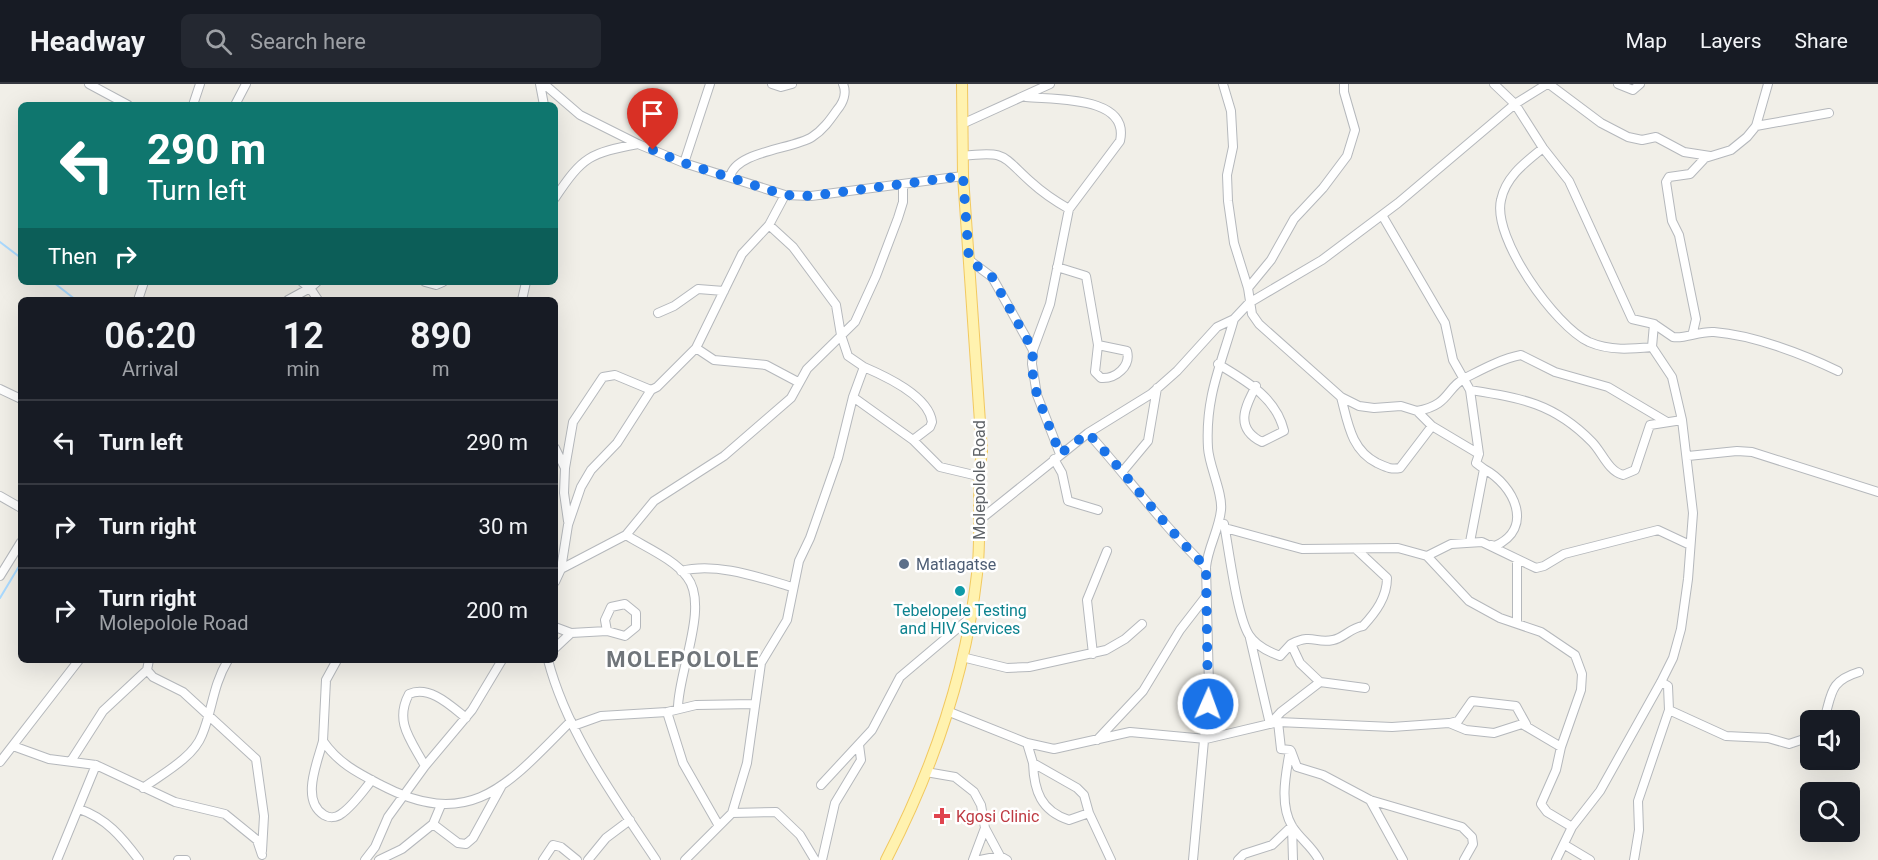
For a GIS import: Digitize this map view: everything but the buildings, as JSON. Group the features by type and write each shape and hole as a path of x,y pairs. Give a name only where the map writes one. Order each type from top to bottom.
{"main road":[{"name":"Molepolole Road","path":"886,860 926,772 947,711 971,617 981,519 978,476 982,451 963,176 962,84"}],"street":[{"path":"89,84 122,102"},
{"path":"194,102 200,84"},
{"path":"237,102 246,84"},
{"path":"542,84 544,102"},
{"path":"542,84 580,115 638,144 684,163 785,195 811,196 963,176"},
{"path":"684,163 710,84"},
{"path":"772,84 781,87 792,84"},
{"path":"730,177 739,165 780,146 810,139 818,133 841,106 844,96 843,84"},
{"path":"962,124 992,108 1026,97 1050,84"},
{"path":"1223,84 1231,111 1233,147 1227,175 1228,201 1237,257 1248,288 1252,314 1259,324 1341,397 1359,406 1374,408 1401,406 1417,411 1432,426 1479,454"},
{"path":"1248,288 1271,260 1293,219 1323,188 1347,156 1355,130 1344,92 1344,84"},
{"path":"1494,84 1515,104 1543,148 1569,181 1632,319 1654,324 1673,338 1694,332 1716,332 1755,340 1838,371"},
{"path":"981,519 1088,433 1158,388 1217,327 1234,319 1250,303 1322,260 1382,215 1515,104 1548,84 1601,123 1628,137 1642,140 1656,137 1684,152 1716,157"},
{"path":"1618,84 1633,90 1640,84"},
{"path":"1694,332 1696,319 1682,248 1672,221 1666,182 1669,177 1690,174 1706,158 1716,157 1738,146 1756,126 1768,84"},
{"path":"1026,97 1105,106 1119,120 1122,130 1120,141 1069,209 1045,322 1033,350 1032,370 1037,395 1062,472 1068,501 1098,510"},
{"path":"1756,126 1829,113"},
{"path":"558,193 572,172 585,160 604,151 638,144"},
{"path":"1543,148 1516,170 1500,201 1501,216 1517,263 1557,315 1580,337 1604,347 1623,349 1652,347"},
{"path":"962,156 985,153 1006,158 1048,197 1069,209"},
{"path":"561,569 626,535 654,501 724,456 786,403 807,369 855,322 876,276 903,202 903,185"},
{"path":"558,576 568,525 585,478 617,443 651,390 657,387 696,348 741,254 769,225 785,195"},
{"path":"1382,215 1444,323 1453,360 1470,390 1479,454 1476,463 1496,476 1511,492 1517,512 1515,524 1508,539 1495,546 1482,542 1451,544 1427,556"},
{"path":"769,225 793,247 836,304 841,335 848,356 864,367 899,382 929,412 932,422 930,427 913,440"},
{"path":"969,260 992,277 1033,350"},
{"path":"1058,267 1086,276 1098,345 1095,367 1097,375 1106,379 1122,370 1128,359 1127,351 1098,345"},
{"path":"293,297 313,285"},
{"path":"657,313 674,306 698,289 724,291"},
{"path":"1234,319 1212,386 1208,449 1242,615 1281,749 1290,750"},
{"path":"1556,860 1565,846 1572,827 1600,791 1661,682 1677,645 1688,579 1694,513 1682,420 1672,377 1652,347 1654,324"},
{"path":"696,348 714,360 766,365 798,382"},
{"path":"1417,411 1436,406 1464,379 1509,358 1523,356 1555,372 1608,387 1667,422"},
{"path":"1218,364 1256,386 1281,417 1284,431 1262,442 1246,428 1243,417 1256,386"},
{"path":"685,860 732,813 747,763 761,663 787,620 799,561 810,538 838,458 853,397 864,367"},
{"path":"568,525 564,493 565,468 573,422 603,377 610,374 651,390"},
{"path":"1123,471 1148,441 1158,388"},
{"path":"0,389 18,398"},
{"path":"1470,390 1530,401 1546,407 1593,442 1613,470 1623,475 1635,470 1650,425 1682,420"},
{"path":"853,397 913,440 940,467 978,476"},
{"path":"1341,397 1349,430 1359,449 1372,460 1391,469 1400,468 1432,426"},
{"path":"1088,433 1123,471 1170,531 1206,567"},
{"path":"1688,456 1737,451 1752,452 1878,492"},
{"path":"558,454 565,468"},
{"path":"1470,542 1484,469"},
{"path":"0,496 18,506"},
{"path":"1192,860 1206,739 1209,686 1206,567 1208,549 1221,509"},
{"path":"1225,528 1302,549 1398,548 1427,556 1469,601 1542,632 1575,655 1580,663 1581,690 1561,747 1556,770 1541,804 1546,812 1572,827"},
{"path":"1482,542 1536,568 1564,554 1658,530 1690,545"},
{"path":"626,535 681,571 691,582 696,617 678,694 678,709"},
{"path":"1,571 18,546"},
{"path":"1249,635 1262,648 1280,656 1291,644 1307,637 1332,641 1353,627 1363,626 1378,608 1387,590 1387,578 1356,549"},
{"path":"1093,654 1087,600 1107,551"},
{"path":"1517,560 1517,623"},
{"path":"681,571 693,568 735,572 792,587"},
{"path":"1096,741 1143,691 1180,630 1207,595"},
{"path":"558,628 571,633 607,631 617,636 632,633 638,620 636,613 625,604 611,607 605,620 607,631"},
{"path":"821,785 878,722 900,677 971,617"},
{"path":"962,657 1018,668 1093,654 1125,639 1142,624"},
{"path":"558,645 571,633"},
{"path":"1291,644 1300,663 1320,682 1365,688"},
{"path":"0,762 77,663"},
{"path":"71,761 103,711 147,670 148,663"},
{"path":"143,788 178,762 202,737 213,690 226,663"},
{"path":"334,663 326,680 323,741 312,790 316,808 331,818 342,814 372,780"},
{"path":"365,860 375,847 388,817 425,765 480,700 500,663"},
{"path":"549,663 555,685 572,724 656,860"},
{"path":"147,670 153,677 183,692 256,759 264,816 262,858"},
{"path":"1827,710 1835,684 1847,675 1859,672"},
{"path":"1274,723 1281,712 1320,682"},
{"path":"1634,860 1639,830 1638,801 1669,710 1668,686 1661,682"},
{"path":"425,765 402,718 404,704 409,694 424,691 441,698 466,718"},
{"path":"947,711 1027,743 1054,748 1140,732 1206,739 1274,723 1392,727 1449,723 1458,721 1472,700 1516,706 1526,724 1561,747"},
{"path":"323,741 340,762 372,780 403,796 441,805 484,796 501,786 513,778 572,724 601,716 667,712 696,705 755,704"},
{"path":"1669,710 1726,736 1768,738 1790,744 1800,740"},
{"path":"667,712 682,763 718,826"},
{"path":"1449,723 1466,730 1494,733 1526,724"},
{"path":"1027,743 1033,763 1036,790 1047,810 1069,820 1089,813"},
{"path":"822,860 836,802 861,760 859,745"},
{"path":"13,746 50,759 96,765 176,802 225,814 257,840 262,858"},
{"path":"1290,750 1297,767 1323,775 1370,800 1446,821 1469,832 1473,844 1464,860"},
{"path":"1290,750 1285,782 1286,805 1292,826 1293,860"},
{"path":"1033,763 1081,791 1111,860"},
{"path":"57,860 96,765"},
{"path":"926,772 955,777 974,792 981,806 985,828 1004,858 980,860"},
{"path":"433,824 458,843 470,842 501,786"},
{"path":"1370,800 1403,860"},
{"path":"379,860 402,849 433,824 441,805"},
{"path":"79,809 100,818 117,832 139,860"},
{"path":"732,813 776,812 800,835 815,860"},
{"path":"588,860 606,838 630,820"},
{"path":"1238,860 1244,854 1272,846 1292,826"},
{"path":"1292,826 1311,845 1319,860"},
{"path":"973,860 985,828"},
{"path":"543,860 553,844 561,847 577,860"},
{"path":"1565,846 1590,860"},
{"path":"178,860 186,860"}],"waterway":[{"path":"0,242 18,256"},
{"path":"57,285 72,297"},
{"path":"0,598 18,568"}],"place":[{"name":"Matlagatse","path":"904,564"},
{"name":"Tebelopele Testing and HIV Services","path":"960,591"},
{"name":"Kgosi Clinic","path":"942,816"}],"district":[{"name":"MOLEPOLOLE","path":"683,659"}],"route":[{"path":"653,150 684,163 785,195 811,196 963,176 969,260 992,277 1033,350 1032,370 1037,395 1060,454 1088,433 1123,471 1170,531 1186,544 1192,554 1206,567 1208,704"}]}
